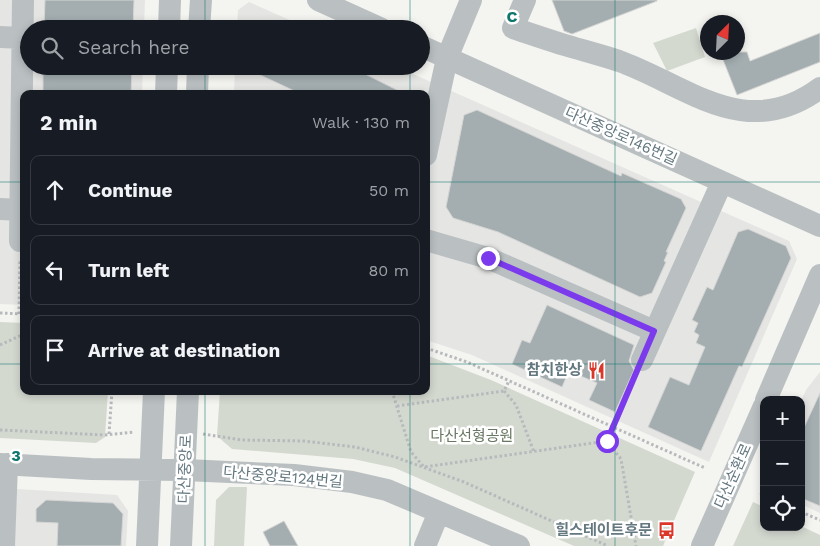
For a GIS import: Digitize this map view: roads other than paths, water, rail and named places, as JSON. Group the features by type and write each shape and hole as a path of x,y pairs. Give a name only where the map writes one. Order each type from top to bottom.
{"street":[{"path":"22,20 23,0"},
{"path":"169,20 170,0"},
{"path":"200,20 201,0"},
{"path":"318,0 362,20"},
{"path":"430,137 447,58 472,0"},
{"path":"525,0 513,28 619,61 710,103 749,112 783,108 809,96 820,88"},
{"path":"0,37 20,38"},
{"name":"다산중앙로146번길","path":"430,50 820,226"},
{"path":"20,66 10,209 20,241"},
{"path":"166,90 167,75"},
{"path":"198,75 198,90"},
{"path":"642,360 722,182"},
{"path":"430,241 488,258 654,331"},
{"path":"768,396 820,275"},
{"path":"147,546 154,395"},
{"name":"다산중앙로","path":"181,546 186,470 188,395"},
{"name":"다산순환로","path":"702,546 760,415"},
{"path":"4,464 4,546"},
{"name":"다산중앙로124번길","path":"4,464 91,469 186,470 294,475 352,482 387,490 519,546"},
{"path":"425,546 439,512"}],"place":[{"name":"참치한상","path":"596,370"},
{"name":"힐스테이트후문","path":"666,530"}],"park label":[{"name":"다산선형공원","path":"472,436"}]}
